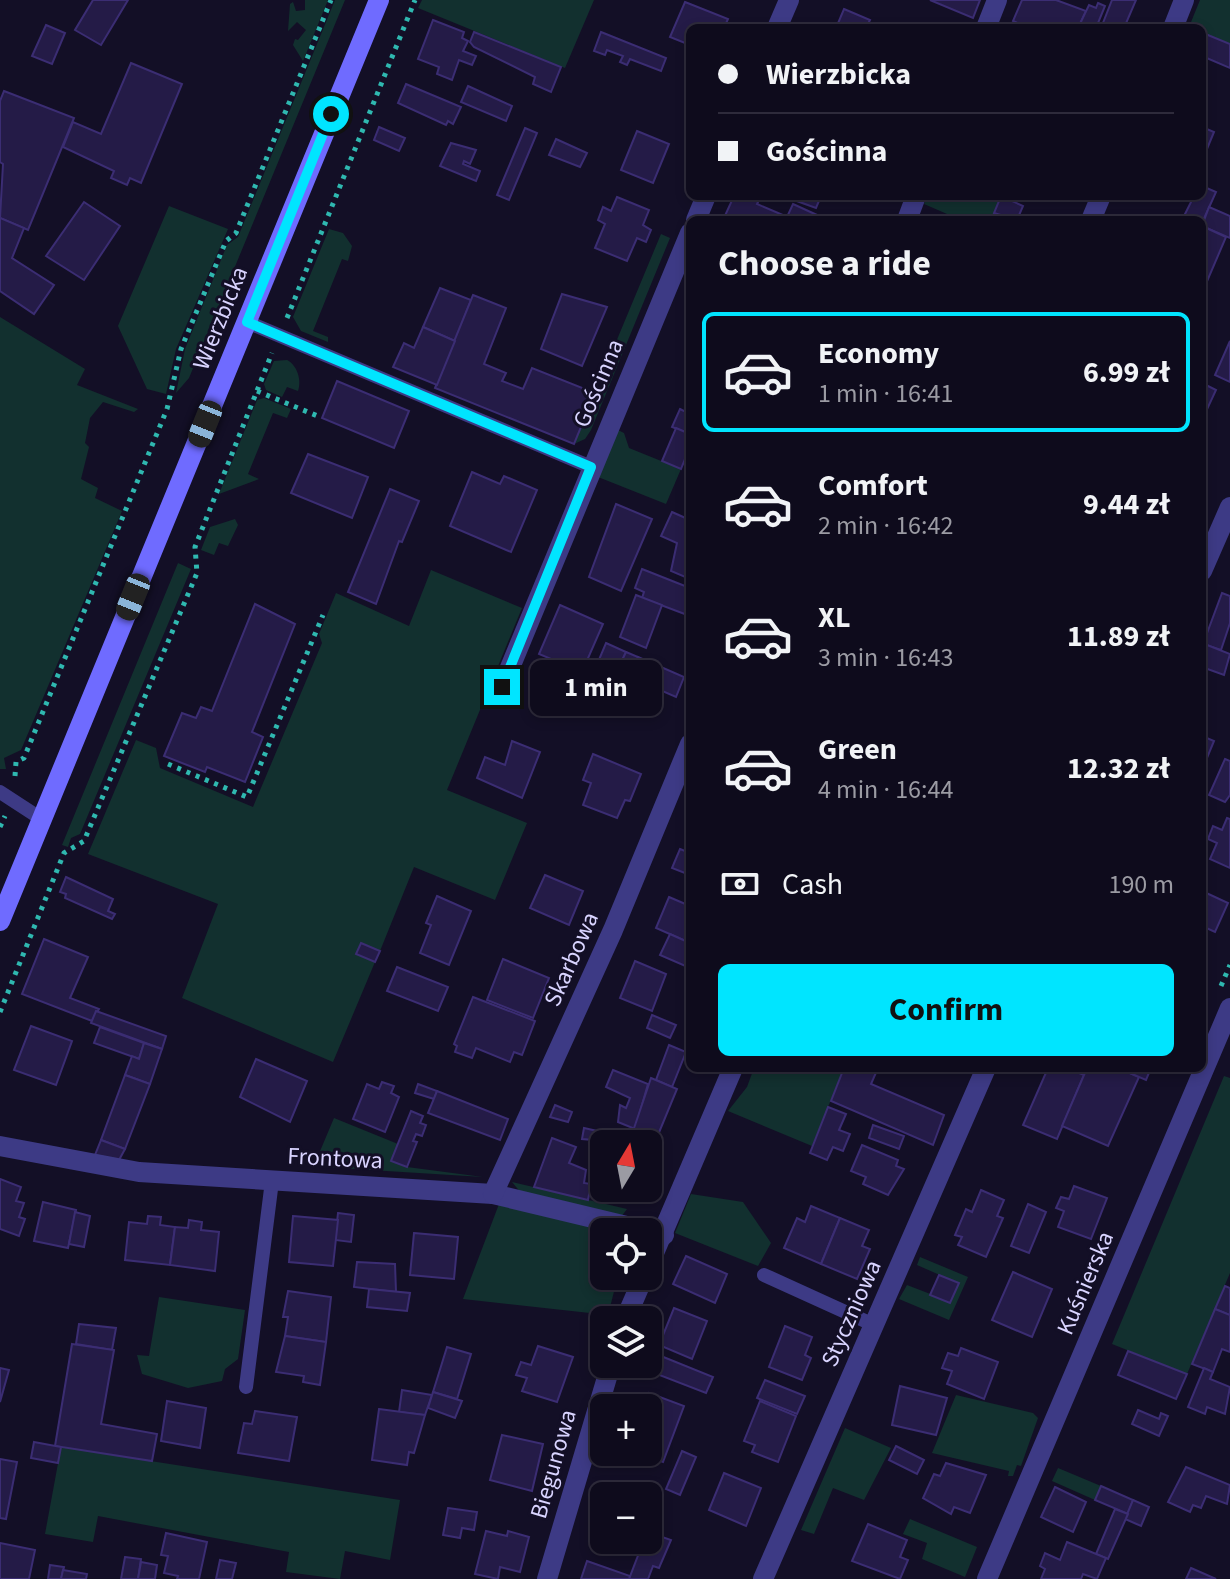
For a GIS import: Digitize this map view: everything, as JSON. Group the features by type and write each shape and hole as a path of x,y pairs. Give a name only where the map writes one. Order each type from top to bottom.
{"street":[{"name":"Wierzbicka","path":"0,921 379,0"},
{"path":"779,24 789,0"},
{"path":"988,24 997,0"},
{"path":"1175,24 1184,0"},
{"name":"Gościnna","path":"502,687 686,242"},
{"path":"1206,562 1230,507"},
{"name":"Skarbowa","path":"493,1194 613,930 686,754"},
{"name":"Kuśnierska","path":"1206,1064 1230,1008"},
{"path":"662,1239 731,1072"},
{"name":"Styczniowa","path":"763,1579 984,1072"},
{"name":"Kuśnierska","path":"987,1579 1203,1072"},
{"name":"Frontowa","path":"0,1146 139,1172 493,1194 664,1235"},
{"name":"Biegunowa","path":"547,1579 607,1378"}],"lane":[{"path":"247,322 591,467"},
{"path":"6,796 43,820"},
{"path":"246,1387 272,1181"},
{"path":"764,1275 874,1325"}],"path":[{"path":"6,796 16,762 24,758 167,409 181,349 226,241 236,233 331,0"},
{"path":"0,1012 64,853 84,841 197,573 195,547 415,0"},
{"path":"257,391 320,417"},
{"path":"168,764 247,797 323,615"}],"green space":[{"path":"305,0 328,0 303,61 293,45 295,39 298,40 306,30 297,22 288,31 290,4 293,2 296,11 305,10"},
{"path":"335,0 345,0 189,378 176,393 185,349 227,245 238,237"},
{"path":"422,0 594,0 565,68 418,8"},
{"path":"1200,0 1230,0 1230,44 1206,35 1206,24 1190,24"},
{"path":"926,200 999,200 994,213 1001,216 952,216 924,204"},
{"path":"169,206 228,229 176,349 166,394 147,389 118,326"},
{"path":"329,229 343,233 352,246 348,261 342,259 313,331 328,337 328,342 301,331 293,317"},
{"path":"661,234 670,238 591,430 585,439 574,444 596,390 600,391 604,381 601,378"},
{"path":"0,317 85,369 77,385 138,409 134,412 103,402 90,418 85,443 89,447 81,479 98,488 95,498 122,511 21,750 4,758 6,769 0,769"},
{"path":"287,360 296,369 299,387 298,391 287,387 282,397 266,390 264,384 274,361"},
{"path":"264,398 291,409 287,418 273,413 248,474 259,479 219,494 257,400"},
{"path":"618,430 624,433 629,448 681,469 666,504 598,477"},
{"path":"235,519 238,525 228,546 219,543 214,555 201,550 210,527"},
{"path":"178,563 191,569 80,834 71,838 68,847 62,845"},
{"path":"431,570 522,608 447,790 527,823 495,900 414,867 380,951 360,944 356,954 375,962 333,1062 182,998 218,904 88,854 136,740 156,748 160,768 253,807 322,643 319,634 336,593 409,626"},
{"path":"753,1072 842,1072 812,1146 728,1111 747,1087"},
{"path":"1224,1076 1230,1078 1230,1273 1187,1374 1112,1344"},
{"path":"334,1118 398,1144 392,1161 407,1167 483,1177 322,1167 317,1162 318,1156"},
{"path":"512,1182 627,1209 621,1217 522,1194"},
{"path":"691,1194 743,1202 771,1243 758,1266 675,1233"},
{"path":"499,1204 590,1227 590,1290 614,1290 610,1306 590,1306 590,1313 463,1299"},
{"path":"920,1257 968,1277 949,1320 899,1299 907,1285 951,1302 958,1283 917,1265"},
{"path":"159,1297 245,1310 238,1359 225,1369 222,1381 188,1388 142,1374 137,1355 149,1356"},
{"path":"956,1395 1033,1413 1038,1418 1021,1466 1017,1465 1013,1476 1008,1476 1009,1471 932,1453"},
{"path":"845,1428 891,1448 864,1500 833,1488 814,1534 801,1530"},
{"path":"61,1447 400,1500 390,1560 345,1551 340,1579 286,1572 289,1552 98,1516 93,1542 45,1534"},
{"path":"1058,1468 1101,1486 1095,1500 1052,1481"},
{"path":"910,1519 977,1547 965,1577 922,1559 927,1543 903,1534"}],"building":[{"path":"93,0 128,0 101,45 75,30"},
{"path":"930,0 980,0 973,18"},
{"path":"1022,0 1056,0 1086,11 1080,24 1020,24 1013,21"},
{"path":"1112,0 1136,0 1126,24 1103,24"},
{"path":"685,2 728,19 726,24 686,24 686,43 670,37"},
{"path":"1098,3 1105,6 1098,24 1080,24 1089,5 1096,8"},
{"path":"844,9 870,20 868,24 838,24"},
{"path":"433,20 464,32 462,38 468,41 463,51 476,56 472,65 459,60 452,80 437,74 439,67 418,59"},
{"path":"46,25 65,33 52,64 32,56"},
{"path":"474,32 561,67 551,92 533,84 535,77 474,47 470,42"},
{"path":"601,32 666,58 661,71 630,59 627,65 620,62 623,56 607,50 605,55 594,51"},
{"path":"1206,34 1230,44 1230,68 1206,58"},
{"path":"131,63 182,84 141,183 130,178 127,185 111,178 114,171 63,147 73,122 101,134"},
{"path":"406,84 461,107 453,124 448,121 446,125 398,103"},
{"path":"468,86 512,106 506,121 461,102"},
{"path":"4,91 74,118 28,230 0,218 3,164 0,162 0,101"},
{"path":"379,127 405,138 399,151 374,140"},
{"path":"525,128 537,133 509,200 497,195"},
{"path":"1206,129 1214,132 1206,151"},
{"path":"637,131 669,144 653,183 621,170"},
{"path":"556,139 587,153 580,167 549,155"},
{"path":"451,143 476,150 470,164 464,161 463,164 480,171 476,181 440,166"},
{"path":"1206,188 1216,192 1205,216 1184,216 1192,200 1206,200"},
{"path":"617,197 649,210 643,225 651,230 646,242 637,238 627,261 595,248 605,224 598,220 603,207 611,211"},
{"path":"732,200 759,200 757,204 783,215 783,216 725,216"},
{"path":"794,200 819,200 816,208"},
{"path":"999,200 1010,200 1023,206 1019,216 994,213"},
{"path":"84,202 120,226 84,280 46,256"},
{"path":"793,204 819,216 787,216"},
{"path":"1209,207 1230,216 1230,238 1206,228"},
{"path":"0,218 24,228 12,258 54,285 34,314 0,291"},
{"path":"1206,228 1226,237 1206,284"},
{"path":"440,288 471,300 455,341 423,327"},
{"path":"562,294 607,307 582,366 541,349"},
{"path":"473,295 506,308 484,364 506,373 502,381 523,389 532,368 595,393 574,444 435,388"},
{"path":"423,327 455,341 437,385 393,367 404,343 414,348"},
{"path":"1230,341 1230,382 1215,375"},
{"path":"337,381 409,411 394,448 322,418"},
{"path":"1206,385 1216,390 1206,411"},
{"path":"680,409 686,412 686,432 672,427"},
{"path":"676,428 686,432 686,457 681,469 662,461"},
{"path":"308,454 368,477 352,518 291,493"},
{"path":"472,472 500,484 504,476 537,490 511,552 450,526"},
{"path":"390,489 419,501 402,542 399,541 376,604 348,592"},
{"path":"616,504 652,519 621,591 589,577"},
{"path":"672,512 686,518 686,577 671,571 677,543 661,536"},
{"path":"642,569 686,586 686,614 642,598 644,592 635,588"},
{"path":"1222,593 1230,596 1230,623 1221,650 1206,645 1206,636"},
{"path":"636,595 662,605 646,648 620,637"},
{"path":"255,604 295,624 252,732 263,737 245,782 207,767 205,772 164,756 182,713 196,718 201,707 212,711"},
{"path":"560,605 603,624 582,672 539,654"},
{"path":"606,643 626,652 609,689 590,681"},
{"path":"1206,645 1230,654 1224,675 1206,668"},
{"path":"626,652 638,657 630,677 617,671"},
{"path":"638,657 684,677 676,697 630,677"},
{"path":"1206,738 1214,741 1206,760"},
{"path":"512,741 540,752 522,798 477,778 485,757 505,765"},
{"path":"593,754 641,774 630,801 625,800 617,818 583,805 591,783 583,780"},
{"path":"1225,759 1230,761 1230,795 1225,802 1209,795"},
{"path":"1227,818 1230,819 1230,868 1210,859 1217,843 1208,839 1213,826 1222,830"},
{"path":"680,849 686,851 686,873 672,868"},
{"path":"545,875 583,891 569,925 530,908"},
{"path":"66,877 113,899 108,911 115,914 112,919 65,898 66,894 60,892"},
{"path":"1206,893 1228,903 1215,932 1206,928"},
{"path":"437,896 471,911 449,965 420,953 431,925 426,923"},
{"path":"669,897 686,904 686,941 656,928"},
{"path":"670,934 686,941 686,966 660,955"},
{"path":"44,939 88,957 70,998 99,1009 92,1021 22,994"},
{"path":"361,943 380,951 375,962 356,954"},
{"path":"503,959 549,978 533,1018 487,1000"},
{"path":"635,961 666,974 652,1011 620,998"},
{"path":"397,967 448,987 438,1011 387,991"},
{"path":"473,997 535,1021 522,1055 514,1052 510,1062 476,1048 472,1058 455,1052 457,1046 454,1044"},
{"path":"96,1011 166,1036 162,1049 91,1023"},
{"path":"652,1015 676,1025 670,1038 647,1028"},
{"path":"31,1026 72,1041 56,1085 14,1070"},
{"path":"100,1027 144,1043 139,1059 94,1043"},
{"path":"144,1043 162,1049 150,1084 125,1075 132,1056 139,1059"},
{"path":"669,1045 686,1052 672,1087 656,1080"},
{"path":"256,1059 307,1081 290,1122 240,1097"},
{"path":"613,1070 648,1084 635,1129 618,1122 620,1105 626,1108 630,1098 606,1087"},
{"path":"842,1072 876,1072 871,1084 944,1115 933,1145 831,1101"},
{"path":"1046,1072 1077,1072 1084,1075 1057,1139 1023,1125"},
{"path":"1085,1072 1127,1072 1139,1077 1108,1146 1062,1126"},
{"path":"1127,1072 1149,1072 1146,1080"},
{"path":"125,1075 150,1084 125,1149 101,1140"},
{"path":"651,1078 677,1089 660,1130 633,1130"},
{"path":"382,1082 394,1086 391,1093 399,1097 385,1132 353,1119 367,1084 379,1089"},
{"path":"418,1084 437,1091 434,1099 415,1093"},
{"path":"437,1091 508,1119 500,1140 428,1113"},
{"path":"555,1105 572,1112 568,1122 550,1117"},
{"path":"828,1107 846,1114 839,1130 850,1134 843,1151 833,1147 827,1160 810,1153"},
{"path":"411,1111 423,1116 420,1123 426,1125 422,1136 416,1134 413,1141 417,1142 407,1167 391,1161"},
{"path":"873,1125 904,1136 899,1149 869,1138"},
{"path":"584,1128 593,1130 590,1130 590,1140 582,1139"},
{"path":"552,1138 576,1147 569,1163 586,1170 584,1183 590,1184 588,1200 534,1187"},
{"path":"101,1140 125,1149 119,1160 95,1155"},
{"path":"862,1145 898,1160 896,1166 904,1169 888,1195 863,1184 866,1177 851,1171"},
{"path":"0,1179 21,1187 16,1201 24,1203 19,1217 25,1219 19,1236 0,1229"},
{"path":"1074,1186 1107,1198 1091,1239 1058,1227 1064,1211 1056,1208 1061,1197 1069,1199"},
{"path":"981,1190 1004,1200 997,1216 1003,1218 986,1257 958,1245 962,1237 955,1235 966,1209 972,1212"},
{"path":"43,1202 76,1210 68,1248 34,1241"},
{"path":"1028,1204 1046,1212 1029,1253 1011,1246"},
{"path":"811,1206 840,1218 821,1264 784,1248 797,1218 805,1222"},
{"path":"75,1212 90,1216 84,1247 69,1244"},
{"path":"338,1213 354,1215 351,1242 335,1240"},
{"path":"148,1216 161,1217 160,1225 175,1227 170,1265 125,1260 129,1222 147,1224"},
{"path":"293,1216 338,1220 333,1266 289,1262"},
{"path":"840,1218 869,1230 862,1246 870,1249 857,1279 821,1264"},
{"path":"189,1220 202,1222 201,1230 219,1232 215,1271 170,1265 175,1227 188,1228"},
{"path":"414,1233 458,1237 454,1279 410,1275"},
{"path":"686,1256 727,1274 715,1303 673,1284"},
{"path":"357,1262 395,1264 396,1292 354,1287"},
{"path":"1013,1272 1052,1289 1032,1337 992,1320"},
{"path":"939,1275 959,1283 950,1303 930,1295"},
{"path":"1225,1286 1230,1288 1230,1315 1215,1309"},
{"path":"369,1289 410,1293 407,1311 367,1307"},
{"path":"288,1291 331,1297 326,1342 285,1336 288,1317 283,1317"},
{"path":"674,1308 707,1321 692,1359 662,1346 662,1338"},
{"path":"1215,1309 1230,1315 1230,1352 1222,1349 1213,1372 1192,1364"},
{"path":"79,1324 116,1328 112,1350 76,1344"},
{"path":"785,1326 812,1337 805,1355 811,1358 802,1380 769,1367"},
{"path":"285,1336 326,1342 320,1385 303,1382 304,1376 276,1372"},
{"path":"72,1344 114,1350 101,1424 157,1434 152,1461 55,1446"},
{"path":"538,1346 573,1357 557,1402 522,1391 527,1378 516,1375 521,1362 531,1365"},
{"path":"447,1347 471,1354 457,1399 433,1392"},
{"path":"961,1348 998,1362 984,1399 947,1384 952,1371 942,1368 948,1353 958,1356"},
{"path":"1128,1351 1187,1374 1176,1399 1118,1375"},
{"path":"662,1356 713,1377 706,1393 662,1376"},
{"path":"0,1368 9,1370 0,1402"},
{"path":"1204,1368 1213,1372 1210,1379 1230,1387 1225,1414 1207,1407 1205,1414 1188,1407"},
{"path":"765,1380 805,1396 797,1414 757,1398"},
{"path":"900,1386 947,1398 936,1435 892,1425"},
{"path":"402,1390 432,1395 425,1415 399,1412"},
{"path":"433,1392 462,1401 455,1418 428,1408"},
{"path":"662,1398 684,1406 662,1462"},
{"path":"167,1401 206,1408 200,1448 161,1441"},
{"path":"760,1401 796,1416 778,1462 752,1452 755,1445 744,1441"},
{"path":"379,1409 425,1415 414,1453 409,1452 407,1465 372,1460"},
{"path":"1138,1410 1159,1419 1161,1413 1168,1416 1159,1436 1132,1424"},
{"path":"255,1411 297,1417 289,1461 238,1453 244,1423 252,1424"},
{"path":"502,1435 543,1444 532,1491 490,1480"},
{"path":"34,1442 61,1447 58,1463 31,1458"},
{"path":"896,1446 924,1460 917,1474 889,1460"},
{"path":"682,1451 696,1457 680,1495 666,1489"},
{"path":"0,1459 17,1462 6,1519 0,1518"},
{"path":"946,1463 986,1475 970,1513 954,1507 951,1514 923,1498 934,1474 940,1476"},
{"path":"1186,1467 1230,1485 1227,1504 1206,1496 1201,1508 1193,1505 1190,1512 1168,1502"},
{"path":"724,1473 761,1488 746,1526 709,1510"},
{"path":"1101,1486 1133,1500 1128,1514 1095,1500"},
{"path":"1055,1487 1086,1502 1073,1532 1041,1517"},
{"path":"1133,1500 1149,1507 1141,1526 1125,1519"},
{"path":"448,1508 477,1512 474,1530 462,1528 460,1538 443,1535"},
{"path":"1115,1509 1128,1514 1108,1559 1096,1554"},
{"path":"868,1524 907,1540 900,1557 908,1560 900,1579 852,1561"},
{"path":"486,1531 507,1536 508,1531 529,1537 520,1572 500,1567 498,1579 475,1574"},
{"path":"166,1533 207,1542 199,1579 177,1579 178,1576 164,1573 168,1556 161,1555"},
{"path":"662,1537 671,1540 659,1568 653,1566 648,1579 629,1579 639,1554 662,1554"},
{"path":"1067,1542 1106,1558 1097,1579 1083,1574 1081,1579 1041,1579 1045,1569 1040,1566 1045,1553 1060,1560"},
{"path":"0,1543 35,1550 29,1579 0,1579"},
{"path":"125,1557 141,1559 138,1579 121,1579"},
{"path":"220,1560 236,1563 232,1579 216,1579"},
{"path":"587,1561 630,1576 629,1579 581,1579"},
{"path":"141,1562 157,1565 155,1579 138,1579"},
{"path":"50,1565 64,1567 61,1579 48,1579"},
{"path":"1191,1568 1216,1579 1186,1579"},
{"path":"63,1570 87,1574 86,1579 61,1579"}],"route":[{"path":"331,114 247,322 591,467 589,479 502,687"}]}
